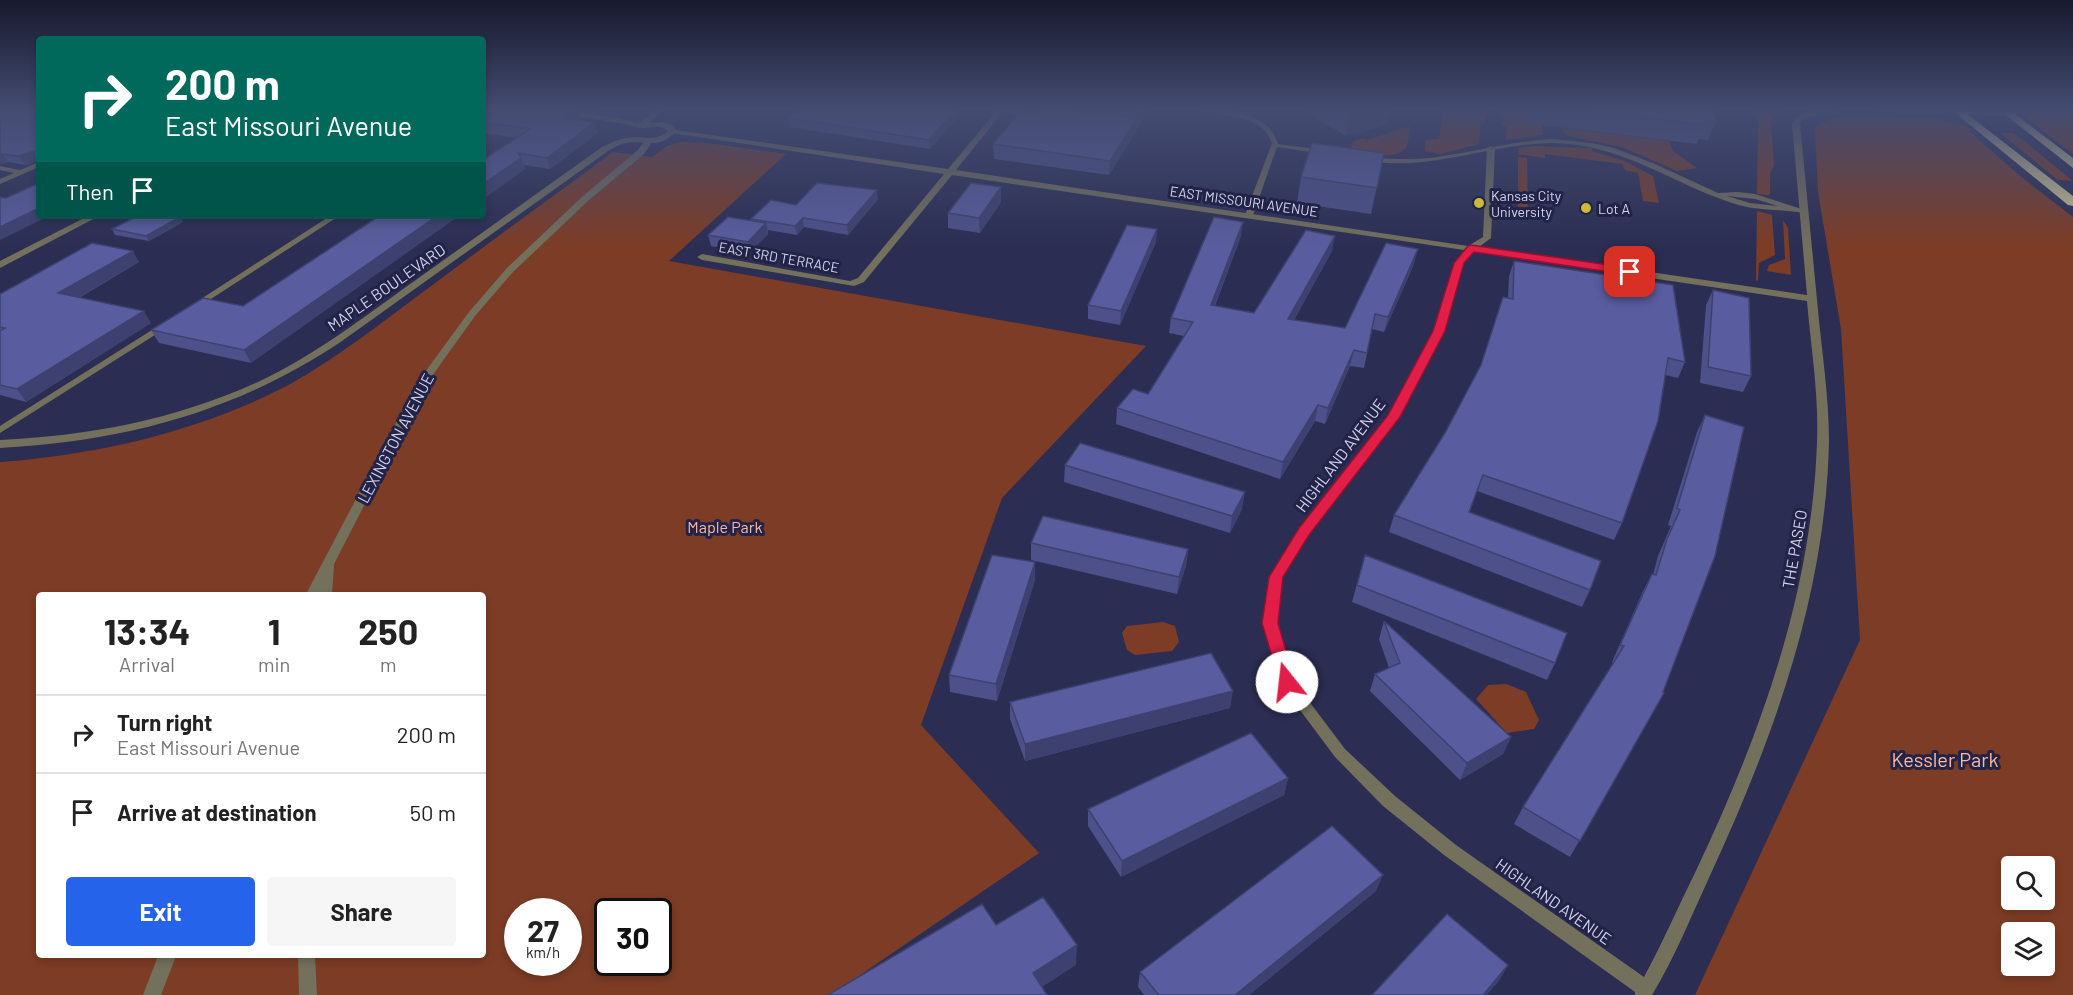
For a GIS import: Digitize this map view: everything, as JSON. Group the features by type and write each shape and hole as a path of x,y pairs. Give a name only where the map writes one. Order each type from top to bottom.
{"highway":[{"path":"2015,155 2073,202"}],"street":[{"name":"MAPLE BOULEVARD","path":"0,444 39,443 141,426 207,405 264,383 318,353 596,155"},
{"name":"LEXINGTON AVENUE","path":"313,592 422,382 472,314 510,270 586,198 637,155"},
{"name":"EAST MISSOURI AVENUE","path":"842,155 1812,299"},
{"path":"950,171 963,155"},
{"name":"HIGHLAND AVENUE","path":"1491,155 1487,238 1471,248 1459,263 1439,331 1394,417 1304,531 1276,577 1270,623 1287,682 1340,753 1389,801 1450,850 1644,992"},
{"name":"THE PASEO","path":"1644,992 1717,844 1755,759 1782,678 1804,597 1819,514 1823,440 1812,299 1797,209 1796,155"},
{"name":"EAST 3RD TERRACE","path":"702,257 851,284 861,280 950,171"},
{"path":"0,265 89,219"},
{"name":"LEXINGTON AVENUE","path":"325,592 328,564"},
{"path":"152,995 166,958"},
{"path":"307,958 308,995"}],"lane":[{"path":"1249,215 1270,155"},
{"path":"1355,156 1390,161 1417,161 1458,155"},
{"path":"1630,155 1749,205 1769,209 1797,209"},
{"path":"0,182 36,165"},
{"path":"0,168 21,172"},
{"path":"186,311 330,219"},
{"path":"0,429 176,318"}],"green space":[{"name":"Maple Park","path":"608,155 784,155 669,261 1146,346 1002,498 921,725 1039,853 831,995 0,995 0,462 76,453 150,438 187,427 258,400 309,373 375,328"},
{"path":"1556,155 1607,155 1625,161 1653,176 1659,203 1643,201 1638,173 1625,170 1622,164"},
{"path":"1641,155 1679,155 1697,168 1677,171"},
{"path":"1758,155 1773,155 1770,195 1757,194"},
{"name":"Kessler Park","path":"1816,155 1997,155 2073,217 2073,995 1695,995 1860,640 1841,329 1818,192"},
{"path":"2028,155 2042,155 2073,181 2058,180"},
{"path":"1518,157 1527,158 1528,215 1518,214"},
{"path":"1757,211 1772,215 1775,255 1759,263 1758,281 1756,280"},
{"path":"1783,220 1788,228 1791,275 1767,271 1769,265 1785,259"},
{"path":"1163,622 1175,626 1179,642 1172,651 1135,655 1127,650 1122,633 1127,626"},
{"path":"1506,684 1526,692 1539,720 1534,729 1507,733 1476,699 1488,685"}],"building":[{"path":"490,155 519,155 521,158 486,182 486,158"},
{"path":"532,155 550,155 547,158"},
{"path":"1072,155 1113,155 1110,161"},
{"path":"1308,155 1384,155 1377,188 1301,177"},
{"path":"817,183 877,190 847,225 803,218 795,226 751,219 771,200 796,205"},
{"path":"971,183 1001,187 979,218 948,213"},
{"path":"36,184 36,209 0,227 0,197 6,198"},
{"path":"728,217 766,223 748,242 708,235"},
{"path":"1214,217 1243,222 1211,305 1254,313 1306,230 1335,236 1288,319 1345,328 1386,243 1418,249 1388,317 1375,314 1367,353 1354,350 1328,408 1318,405 1283,462 1117,408 1133,389 1148,394 1193,322 1171,318"},
{"path":"131,219 176,219 146,236 112,229"},
{"path":"374,219 433,219 244,350 151,330 203,298 243,306"},
{"path":"1127,225 1157,229 1121,311 1088,305"},
{"path":"92,243 133,251 58,293 144,311 17,389 0,385 0,331 5,328 0,327 0,294"},
{"path":"1514,261 1673,285 1685,362 1668,358 1658,421 1622,523 1483,475 1469,512 1601,561 1590,590 1394,515 1445,433 1481,365 1503,297 1513,299"},
{"path":"1713,290 1749,298 1751,376 1708,367"},
{"path":"1705,415 1744,427 1715,556 1664,693 1580,841 1523,807 1624,646 1620,645 1652,574 1656,575 1667,539 1680,510 1677,508"},
{"path":"1080,443 1245,492 1232,516 1065,465"},
{"path":"1043,516 1188,549 1179,577 1031,543"},
{"path":"992,555 1035,562 996,684 949,675"},
{"path":"1365,555 1567,633 1555,663 1357,585"},
{"path":"1384,621 1511,737 1467,763 1375,674 1400,663"},
{"path":"1211,653 1233,691 1025,744 1010,702"},
{"path":"1251,733 1288,778 1122,861 1088,809"},
{"path":"1332,826 1383,875 1235,995 1159,995 1140,972"},
{"path":"1043,897 1077,945 1033,973 1047,995 828,995 982,904 996,925"},
{"path":"1447,914 1508,965 1483,995 1372,995"}],"place":[{"name":"Kansas City University","path":"1479,203"},
{"name":"Lot A","path":"1586,208"}],"route":[{"path":"1287,682 1270,623 1276,577 1304,531 1394,417 1439,331 1459,263 1471,248 1630,272"}]}
